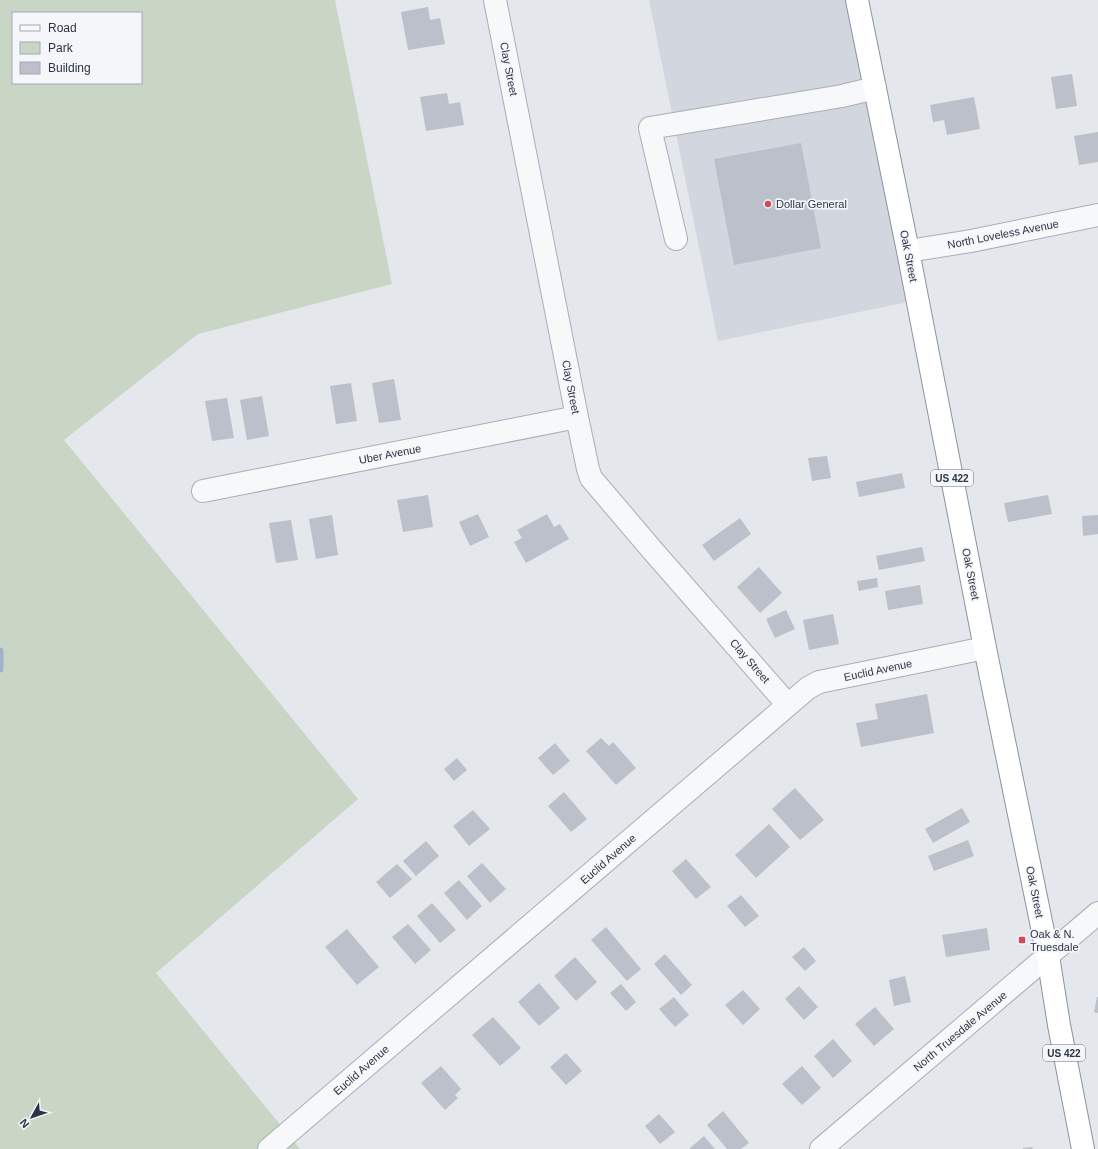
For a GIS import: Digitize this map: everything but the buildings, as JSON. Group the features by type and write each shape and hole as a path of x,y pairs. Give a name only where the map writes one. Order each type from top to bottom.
{"highway":[{"name":"Oak Street","path":"857,0 908,250 985,648 1048,956 1059,1024 1083,1149"}],"street":[{"name":"Clay Street","path":"495,0 577,417 591,478 788,705"},
{"path":"676,239 650,128 842,96 875,88"},
{"name":"North Loveless Avenue","path":"908,250 971,241 1098,215"},
{"name":"Uber Avenue","path":"203,491 577,417"},
{"name":"Euclid Avenue","path":"269,1149 808,688 819,682 985,648"},
{"name":"North Truesdale Avenue","path":"821,1149 1098,913"}],"shaded area":[{"path":"649,0 857,0 918,300 718,341"}],"green space":[{"path":"0,0 335,0 392,284 198,334 64,440 358,799 156,973 300,1149 0,1149"}],"waterway":[{"path":"0,651 0,669"}],"place":[{"name":"Dollar General","path":"768,204"},
{"name":"Oak & N. Truesdale","path":"1022,940"}]}
